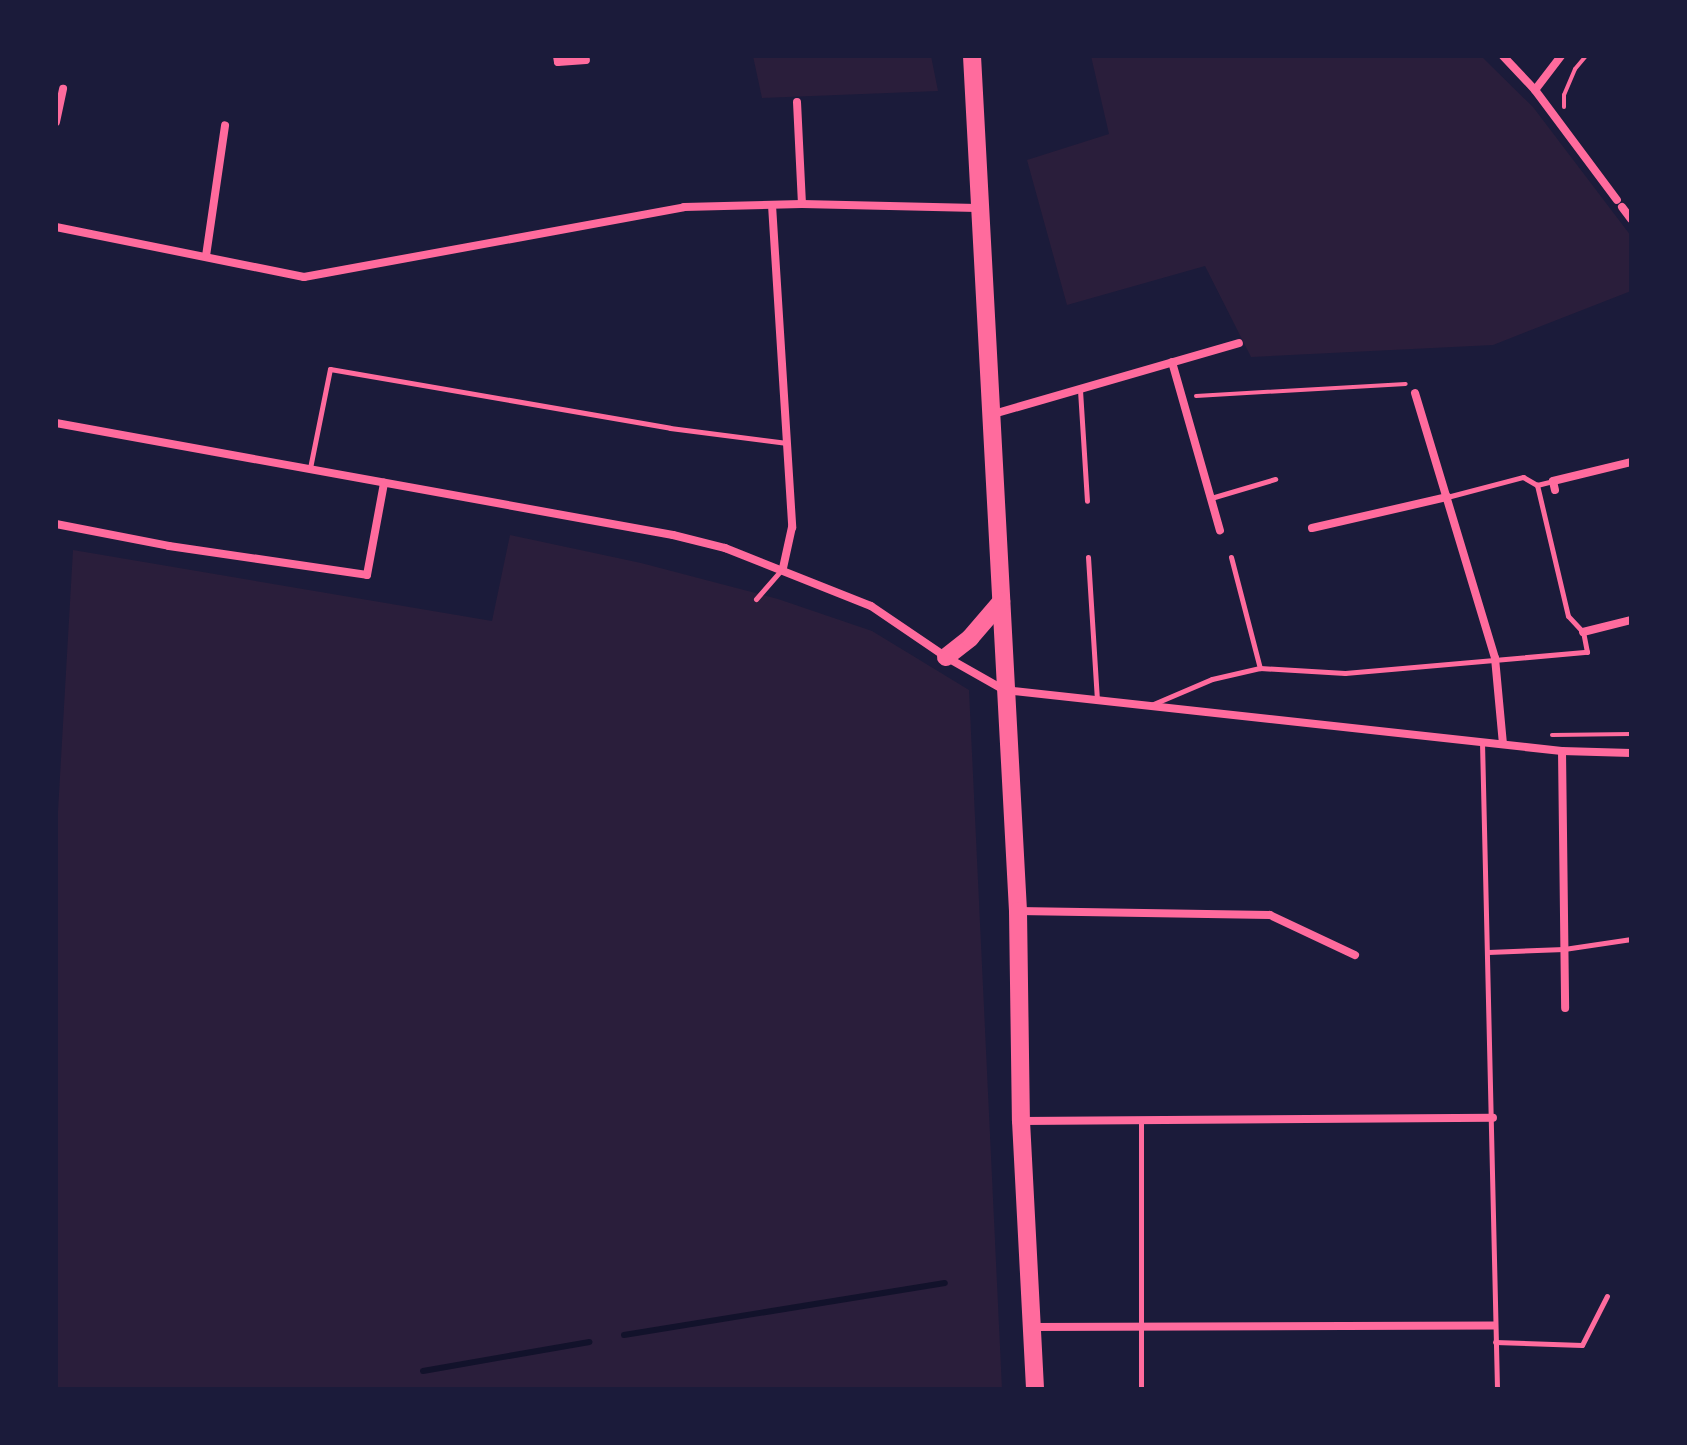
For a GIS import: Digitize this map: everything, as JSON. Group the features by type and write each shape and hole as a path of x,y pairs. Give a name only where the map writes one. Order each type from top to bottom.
{"highway":[{"path":"972,56 988,415 1018,911 1021,1121 1035,1389"},
{"path":"946,657 970,638 1001,602"}],"street":[{"path":"557,56 558,62 586,60"},
{"path":"1503,56 1535,90 1631,219"},
{"path":"1535,90 1561,56"},
{"path":"56,122 63,89"},
{"path":"797,102 802,204"},
{"path":"206,256 225,125"},
{"path":"56,227 304,277 684,207 802,204 977,208"},
{"path":"772,205 792,527 783,568"},
{"path":"988,415 1239,343"},
{"path":"1172,362 1220,530"},
{"path":"1415,393 1495,658 1503,744"},
{"path":"56,423 673,535 783,568 871,606 946,657 1004,690 1562,751 1631,753"},
{"path":"1554,486 1631,462"},
{"path":"56,524 169,546 367,575 384,483"},
{"path":"1312,528 1447,497"},
{"path":"1583,632 1631,620"},
{"path":"1562,751 1565,1008"},
{"path":"1018,911 1270,915 1355,955"},
{"path":"1021,1121 1493,1118"},
{"path":"1032,1327 1494,1325"}],"lane":[{"path":"310,469 330,369 670,428 787,443"},
{"path":"1080,389 1087,501"},
{"path":"1447,497 1523,477 1537,485 1554,486"},
{"path":"1211,499 1275,479"},
{"path":"1151,706 1212,679 1260,668 1345,673 1587,652 1583,632 1568,616 1537,485"},
{"path":"1088,557 1097,700"},
{"path":"1231,557 1260,668"},
{"path":"756,599 783,568"},
{"path":"1482,742 1497,1389"},
{"path":"1488,952 1564,949 1631,939"},
{"path":"1141,1120 1141,1389"},
{"path":"1495,1342 1582,1345 1607,1296"}],"path":[{"path":"1565,113 1564,95 1575,69 1586,56"},
{"path":"1182,397 1404,381 1415,393"},
{"path":"1539,735 1631,734"}],"shaded area":[{"path":"753,56 931,56 938,91 762,98"},
{"path":"1091,56 1481,56 1533,107 1631,236 1631,291 1493,345 1251,357 1205,266 1067,305 1027,160 1109,134"},
{"path":"510,535 641,563 778,599 872,631 969,690 1002,1389 56,1389 56,846 73,550 492,621"}],"waterway":[{"path":"624,1335 945,1283"},
{"path":"423,1371 589,1342"}]}
